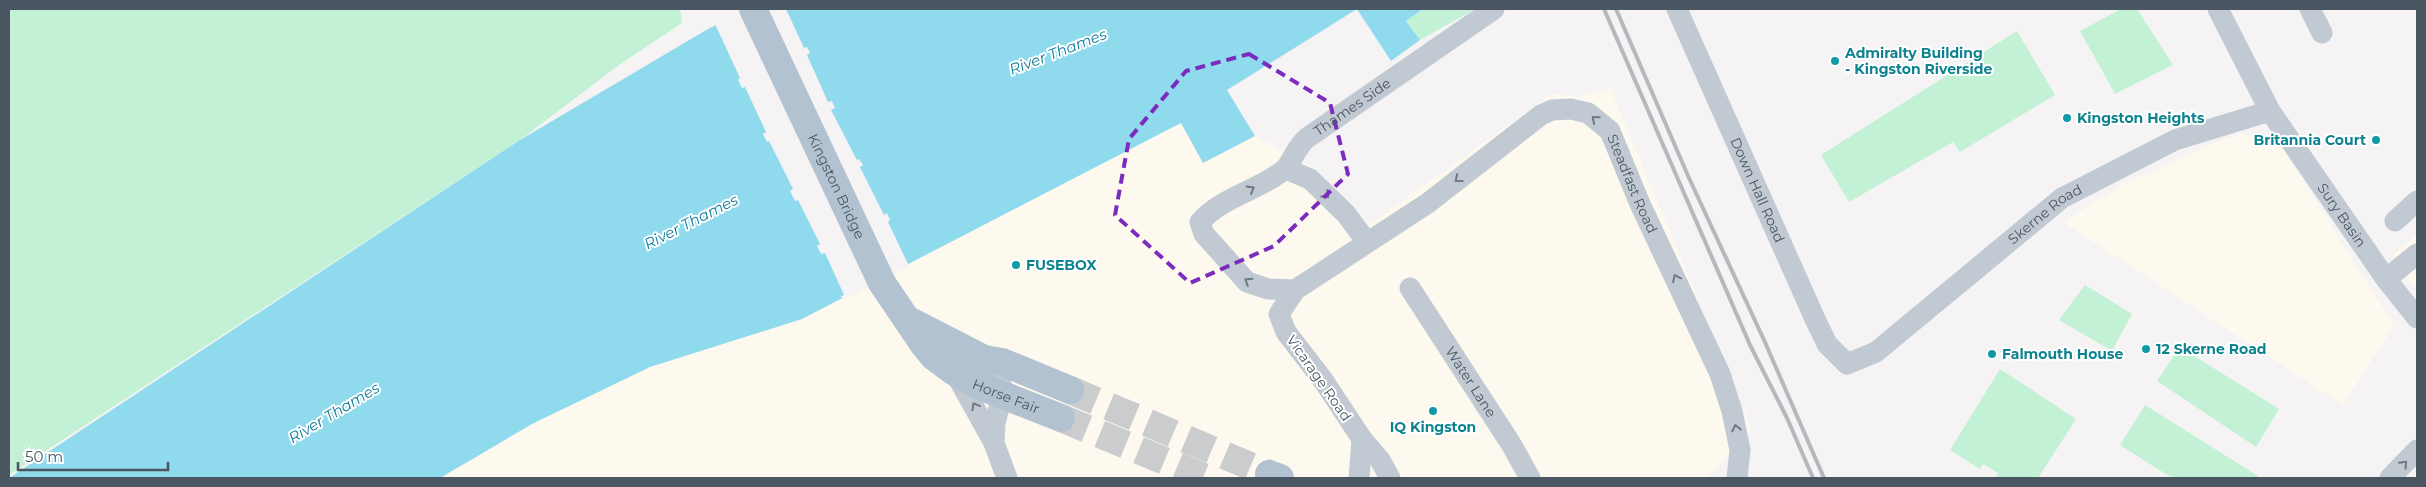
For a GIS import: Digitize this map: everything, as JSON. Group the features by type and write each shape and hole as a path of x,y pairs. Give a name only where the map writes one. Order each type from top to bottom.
{"main road":[{"name":"Kingston Bridge","path":"753,9 882,283 924,346 944,356"},
{"name":"Horse Fair","path":"944,356 1002,362 1070,390"},
{"name":"Horse Fair","path":"944,356 1002,396 1061,418"}],"street":[{"name":"Thames Side","path":"1286,169 1297,146 1307,138 1494,9"},
{"name":"Down Hall Road","path":"1677,9 1827,344 1847,364"},
{"path":"2310,9 2322,33"},
{"name":"Sury Basin","path":"2223,10 2270,111 2386,279 2417,318"},
{"name":"Steadfast Road","path":"1295,290 1428,202 1541,115 1552,110 1571,109 1588,113 1610,131 1640,204 1720,374 1732,410 1740,450 1736,478"},
{"name":"Skerne Road","path":"1847,364 1876,352 2062,198 2175,140 2270,111"},
{"path":"1295,290 1268,290 1246,282 1204,234 1200,222 1216,209 1286,169 1310,179 1346,214 1367,242"},
{"path":"2395,221 2417,201"},
{"path":"2386,279 2417,254"},
{"name":"Water Lane","path":"1410,288 1511,444 1530,478"},
{"name":"Vicarage Road","path":"1295,290 1279,314 1286,332 1323,380 1362,439 1380,460 1390,478"},
{"path":"944,356 994,443 1007,478"},
{"path":"984,359 1001,384 1002,396 995,423 994,443"},
{"path":"1359,478 1362,439"},
{"path":"2390,478 2417,450"}],"highlighted area":[{"path":"1249,54 1330,103 1348,174 1274,246 1190,283 1115,215 1129,139 1186,71"}],"shaded area":[{"path":"1610,88 1752,429 1707,478 441,478 532,424 650,367 802,318 1181,122 1203,163 1255,136 1314,168 1370,224 1552,94 1581,97"},
{"path":"2243,134 2280,144 2394,326 2343,405 2063,222 2124,184 2224,139"},
{"path":"2417,235 2417,291 2393,254"}],"green space":[{"path":"9,9 680,9 682,23 619,65 520,140 9,475"},
{"path":"1423,9 1475,9 1420,40 1406,21"},
{"path":"2121,9 2137,9 2173,65 2115,94 2080,31"},
{"path":"2017,31 2055,95 1960,152 1953,142 1849,202 1821,155"},
{"path":"2085,285 2132,314 2112,351 2059,320"},
{"path":"2180,347 2279,409 2256,447 2157,381"},
{"path":"2000,369 2076,419 2038,478 1995,478 1998,473 1983,464 1980,469 1950,450"},
{"path":"2145,405 2261,478 2172,478 2120,445"}],"water":[{"name":"River Thames","path":"748,9 1357,9 1227,90 1255,136 1203,163 1181,123 802,319 650,367 532,424 440,478 9,478 520,140 708,29"},
{"path":"1357,9 1423,9 1406,21 1420,40 1391,61"}],"pier":[{"path":"743,9 786,9 804,48 807,47 810,53 807,55 828,102 832,101 835,108 831,110 857,160 859,159 863,165 860,167 884,215 887,213 890,220 888,222 909,266 843,300 841,296 844,295 825,253 821,254 817,246 820,244 798,200 795,201 790,191 793,189 769,141 767,142 763,134 766,132 745,87 742,88 738,80 740,78 715,24"}],"tunnel":[{"path":"1070,390 1269,474"},
{"path":"1061,418 1206,478"}],"railway":[{"path":"1604,9 1750,345 1787,418 1813,478"},
{"path":"1616,9 1689,178 1764,340 1824,478"}],"place":[{"name":"Admiralty Building - Kingston Riverside","path":"1835,61"},
{"name":"Kingston Heights","path":"2067,118"},
{"name":"Britannia Court","path":"2376,140"},
{"name":"FUSEBOX","path":"1016,265"},
{"name":"12 Skerne Road","path":"2146,349"},
{"name":"Falmouth House","path":"1992,354"},
{"name":"IQ Kingston","path":"1433,411"}]}
